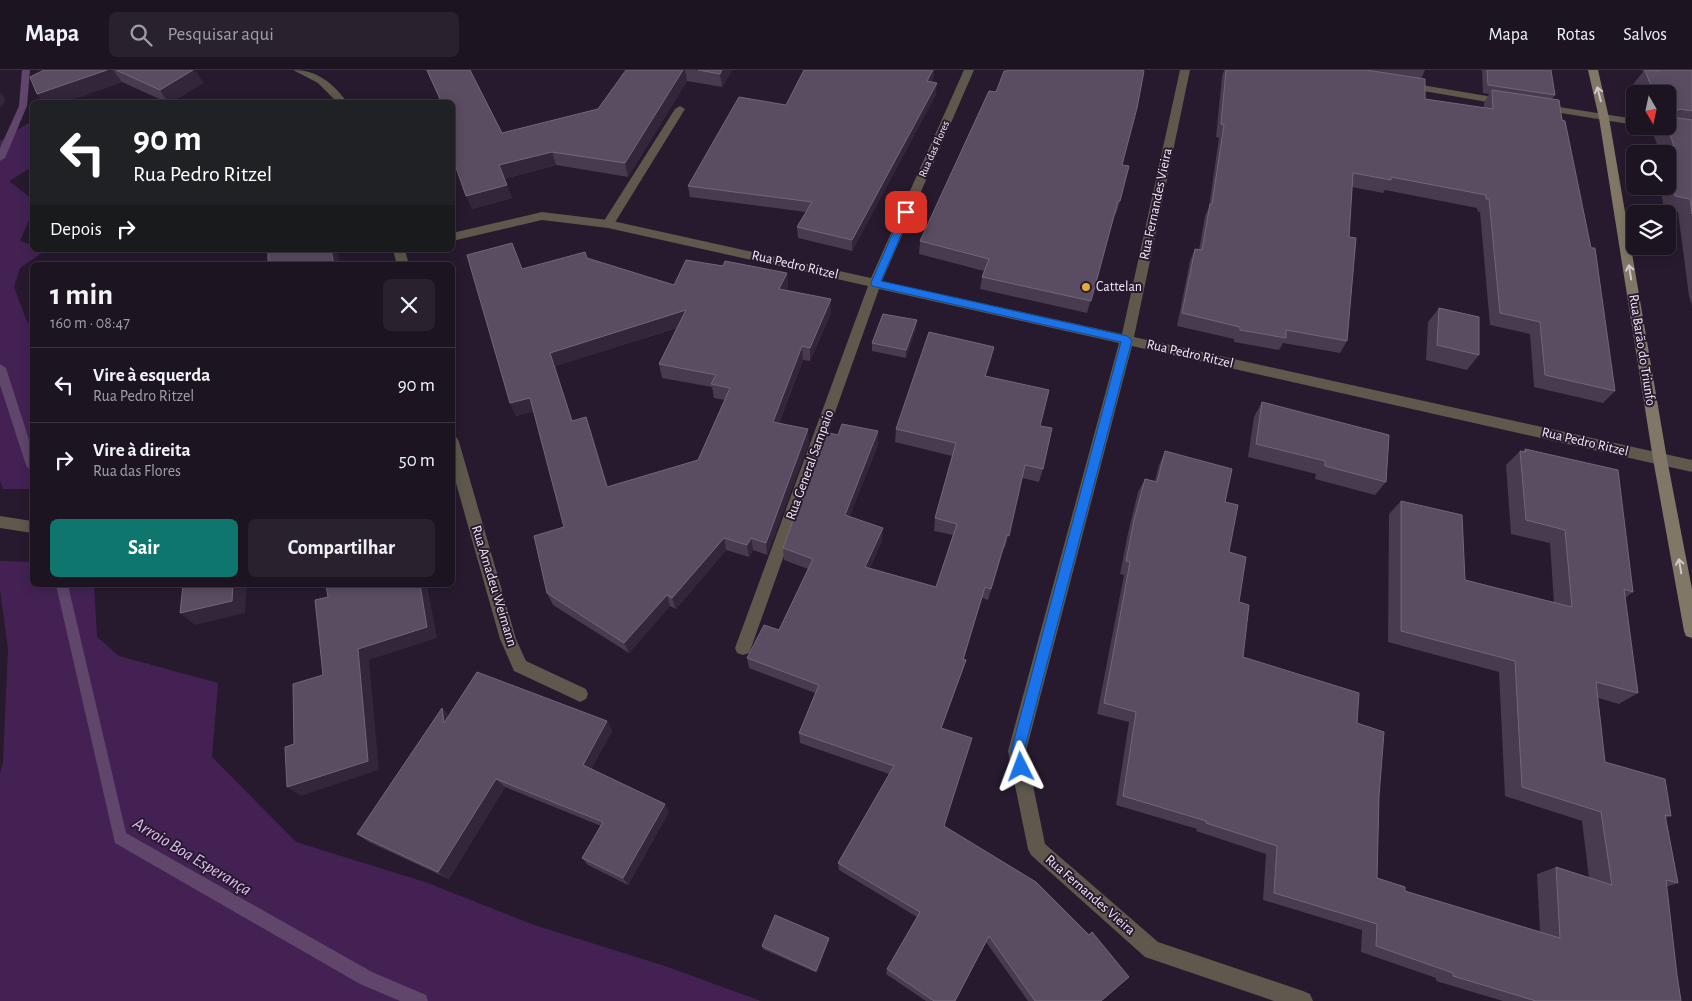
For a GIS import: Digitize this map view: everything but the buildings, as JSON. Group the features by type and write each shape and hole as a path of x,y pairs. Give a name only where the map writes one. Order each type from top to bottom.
{"street":[{"path":"298,70 322,81 340,100"},
{"name":"Rua das Flores","path":"875,283 969,70"},
{"name":"Rua Fernandes Vieira","path":"1185,70 1127,340 1017,751 1037,849 1152,950 1303,1001"},
{"name":"Rua Barão do Triunfo","path":"1593,70 1604,118 1660,459 1692,631"},
{"path":"1389,83 1626,121"},
{"path":"608,224 680,109"},
{"name":"Rua Pedro Ritzel","path":"455,236 542,216 608,224 1692,466"},
{"name":"Rua General Sampaio","path":"743,648 875,283"},
{"name":"Rua Amadeu Weimann","path":"455,464 458,486 508,639 520,666 580,694"},
{"path":"0,522 30,527"}],"shaded area":[{"path":"30,123 30,168 9,181 30,197 30,218 20,241 30,244 30,252 43,252 20,268 14,287 27,322 30,323 30,489 3,489 0,481 0,141"},
{"path":"0,561 30,562 30,587 94,587 97,637 119,656 218,683 212,757 296,842 425,882 534,925 665,966 761,1001 0,1001 0,774 3,762 8,649 0,589"}],"waterway":[{"name":"Arroio Boa Esperança","path":"0,158 23,106 26,70"},
{"name":"Arroio Boa Esperança","path":"0,368 30,459"},
{"name":"Arroio Boa Esperança","path":"62,587 120,838 366,978 420,1001"}],"place":[{"name":"Cattelan","path":"1086,287"}],"route":[{"path":"906,212 875,283 1127,340 1017,751 1021,767"}]}
